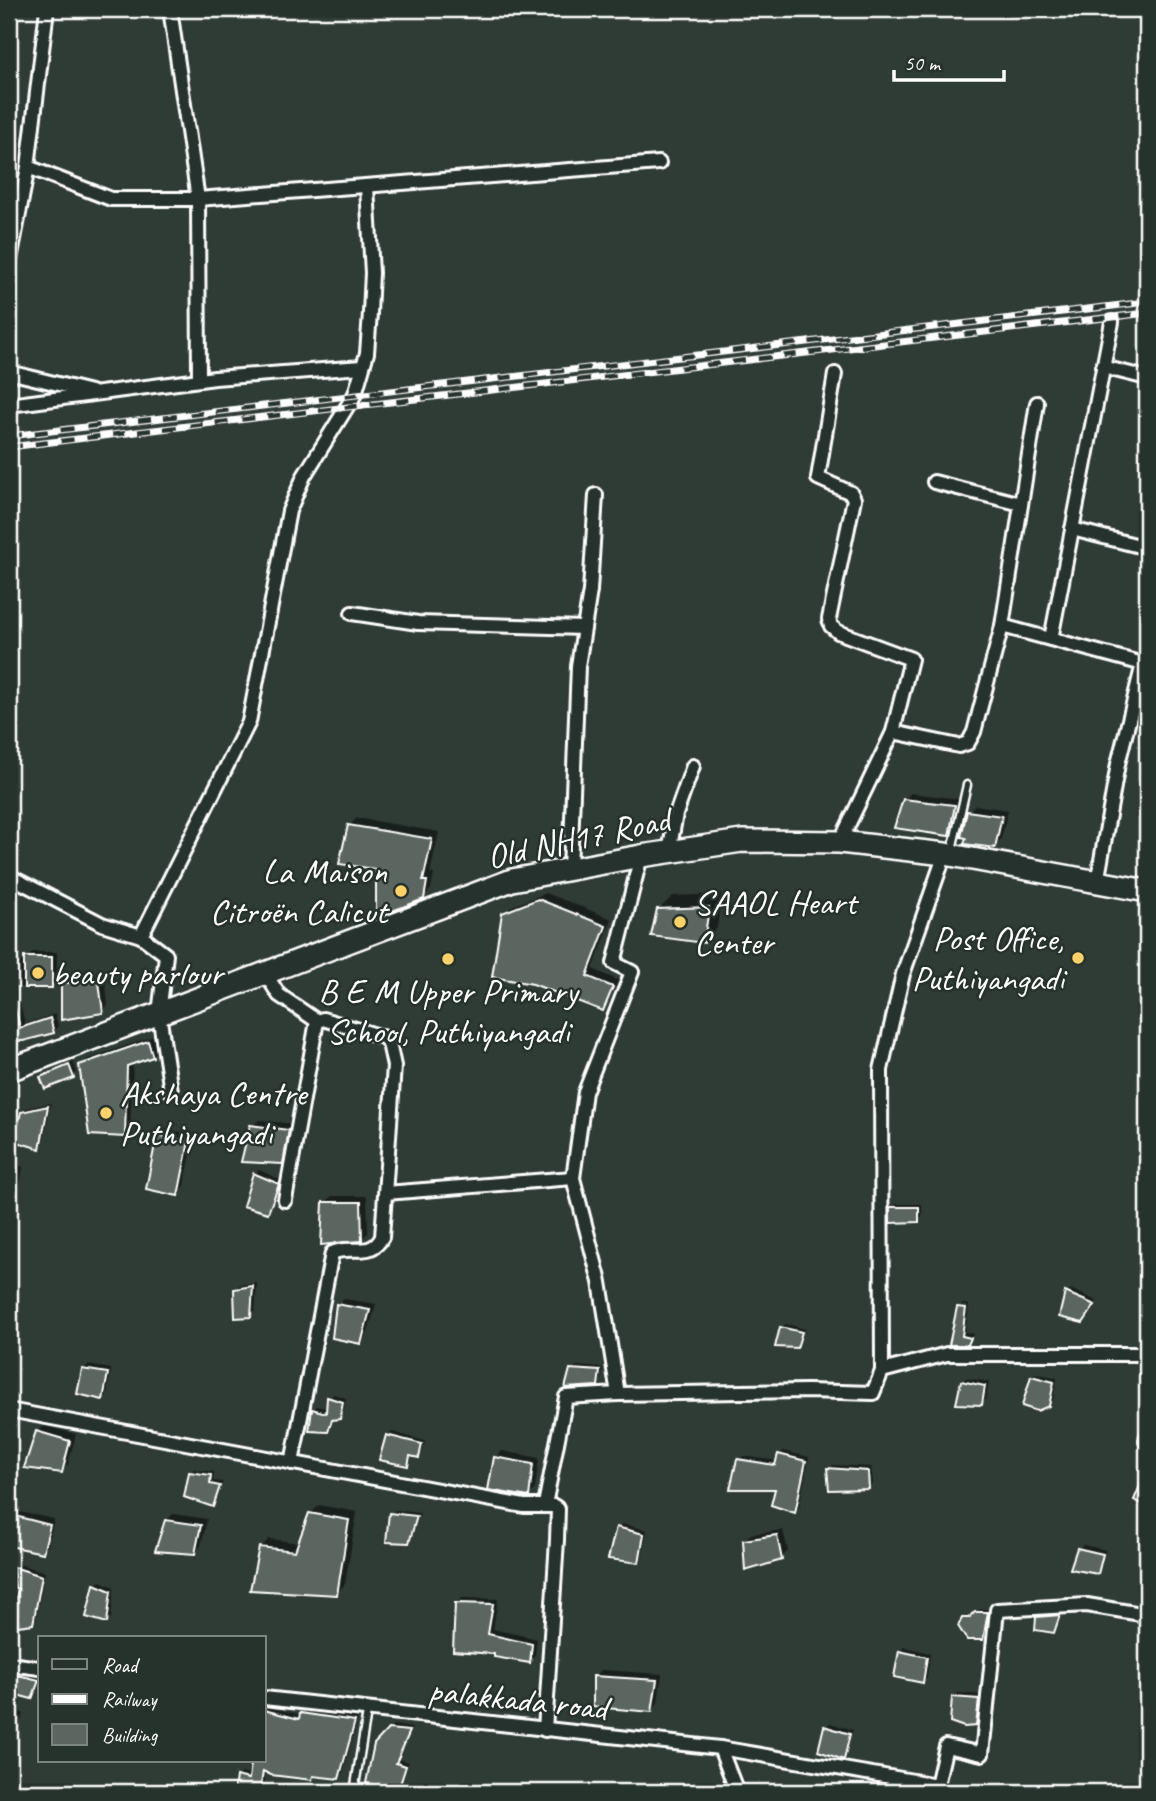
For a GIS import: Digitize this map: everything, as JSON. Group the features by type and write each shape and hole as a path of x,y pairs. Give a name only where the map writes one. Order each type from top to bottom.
{"main road":[{"name":"Old NH17 Road","path":"9,1070 512,880 641,856 742,841 840,842 948,854 1147,891"}],"street":[{"path":"9,265 28,167 47,9"},
{"path":"170,9 198,199 199,380"},
{"path":"28,167 111,199 198,199 659,163"},
{"path":"141,936 249,722 289,511 310,464 350,405 367,353 372,273 367,187"},
{"path":"1051,639 1112,322"},
{"path":"9,405 199,380 362,367"},
{"path":"1103,367 1147,378"},
{"path":"9,372 98,393"},
{"path":"835,374 818,478 851,493 854,499 829,619 831,626 838,632 911,659 893,732 840,842"},
{"path":"893,732 959,746 968,743 1002,626 1037,402"},
{"path":"934,482 1021,504"},
{"path":"570,870 578,666 590,591 596,495"},
{"path":"1072,529 1147,548"},
{"path":"352,613 418,623 584,628"},
{"path":"1002,626 1145,664 1118,764 1097,883"},
{"path":"669,852 676,814 693,766"},
{"path":"545,1505 566,1397 808,1391 873,1393 882,1371 881,1070 903,974 948,854"},
{"path":"618,1394 600,1282 573,1178 585,1092 632,972 614,963 641,856"},
{"path":"9,876 102,924 141,936 166,955 159,1014 171,1091"},
{"path":"265,973 279,995 317,1021"},
{"path":"292,1463 332,1253 370,1250 378,1245 382,1237 394,1066 389,1043 367,1031 323,1018 317,1021"},
{"path":"285,1200 317,1021"},
{"path":"386,1193 573,1178"},
{"path":"882,1371 947,1354 1147,1354"},
{"path":"9,1410 524,1506 545,1505 558,1509 545,1730"},
{"name":"palakkada road","path":"266,1698 367,1712 720,1748 937,1785 946,1745 982,1754 998,1610 1087,1605 1141,1614 1147,1622"},
{"path":"9,1664 38,1668"},
{"path":"720,1748 737,1792"}],"lane":[{"path":"948,854 967,785"},
{"path":"354,1792 367,1712"}],"building":[{"path":"903,799 955,805 949,836 894,828"},
{"path":"967,811 1002,816 995,848 964,844 966,838 961,837"},
{"path":"348,825 432,839 423,881 427,881 424,899 376,917 376,869 339,864"},
{"path":"538,899 606,926 587,976 613,987 603,1011 533,984 492,977 502,913"},
{"name":"SAAOL Heart Center","path":"709,907 704,943 651,936 657,909"},
{"name":"beauty parlour","path":"24,957 52,957 52,988 24,988"},
{"path":"99,982 103,1013 61,1020 61,983"},
{"path":"13,1000 20,1028 50,1018 54,1033 23,1041 9,1040 9,1001"},
{"path":"148,1041 153,1057 127,1066 125,1137 89,1135 79,1065"},
{"path":"69,1065 74,1078 45,1089 40,1077"},
{"path":"48,1106 40,1149 14,1141 21,1112"},
{"path":"250,1125 289,1130 283,1164 241,1162"},
{"path":"157,1135 189,1141 178,1196 146,1189"},
{"path":"253,1173 279,1184 268,1213 243,1206"},
{"path":"323,1202 361,1202 362,1241 321,1245"},
{"path":"890,1207 919,1207 919,1222 890,1223"},
{"path":"253,1286 251,1317 235,1318 234,1289"},
{"path":"1065,1292 1095,1305 1083,1323 1059,1317"},
{"path":"336,1304 370,1310 361,1344 332,1338"},
{"path":"957,1307 966,1308 962,1336 971,1338 968,1345 949,1345"},
{"path":"780,1327 802,1332 797,1348 775,1347"},
{"path":"82,1369 108,1373 103,1400 77,1394"},
{"path":"570,1369 600,1371 598,1386 565,1388"},
{"path":"1031,1376 1054,1382 1049,1406 1037,1411 1022,1406"},
{"path":"961,1381 985,1386 982,1405 956,1404"},
{"path":"327,1397 343,1402 340,1419 332,1420 328,1432 309,1431 312,1409 326,1413"},
{"path":"36,1431 70,1441 62,1473 24,1468"},
{"path":"386,1435 422,1444 419,1458 410,1456 408,1466 379,1460"},
{"path":"778,1454 806,1461 795,1513 771,1505 775,1489 730,1489 737,1459 775,1465"},
{"path":"494,1457 533,1464 529,1497 488,1490"},
{"path":"827,1468 868,1471 869,1489 829,1490"},
{"path":"1147,1469 1147,1506 1134,1500"},
{"path":"189,1472 211,1475 210,1484 220,1486 213,1507 184,1497"},
{"path":"309,1513 349,1520 337,1595 250,1590 259,1547 295,1551"},
{"path":"389,1513 417,1516 409,1543 386,1542"},
{"path":"15,1516 50,1525 43,1553 9,1546 9,1517 15,1519"},
{"path":"165,1520 201,1525 195,1554 155,1551"},
{"path":"616,1527 644,1534 639,1563 608,1559"},
{"path":"777,1535 782,1560 745,1571 743,1540"},
{"path":"1077,1548 1103,1554 1098,1574 1070,1569"},
{"path":"13,1567 42,1576 33,1624 9,1627 18,1589 15,1588"},
{"path":"94,1584 111,1591 107,1623 86,1617"},
{"path":"455,1603 493,1604 488,1634 532,1644 530,1663 494,1657 494,1654 453,1651"},
{"path":"975,1612 988,1612 983,1640 967,1640 958,1626 962,1618 969,1618"},
{"path":"1060,1615 1054,1633 1035,1630 1036,1617"},
{"path":"899,1651 927,1657 923,1683 894,1677"},
{"path":"9,1673 38,1680 32,1699 9,1693"},
{"path":"593,1676 657,1680 652,1712 593,1707"},
{"path":"952,1697 979,1699 976,1726 964,1727 950,1722"},
{"path":"266,1711 299,1719 300,1713 355,1721 339,1779 313,1776 312,1780 271,1775 263,1771 260,1792 234,1792 236,1776 249,1779 251,1764 246,1762 266,1762"},
{"path":"824,1726 850,1734 844,1760 818,1751"},
{"path":"388,1729 410,1731 396,1763 406,1766 398,1791 366,1783 374,1744"}],"railway":[{"path":"9,436 1147,302"},
{"path":"9,447 1147,313"}],"place":[{"name":"La Maison Citroën Calicut","path":"401,891"},
{"name":"SAAOL Heart Center","path":"680,922"},
{"name":"Post Office, Puthiyangadi","path":"1078,958"},
{"name":"B E M Upper Primary School, Puthiyangadi","path":"448,959"},
{"name":"beauty parlour","path":"38,973"},
{"name":"Akshaya Centre Puthiyangadi","path":"106,1113"}]}
